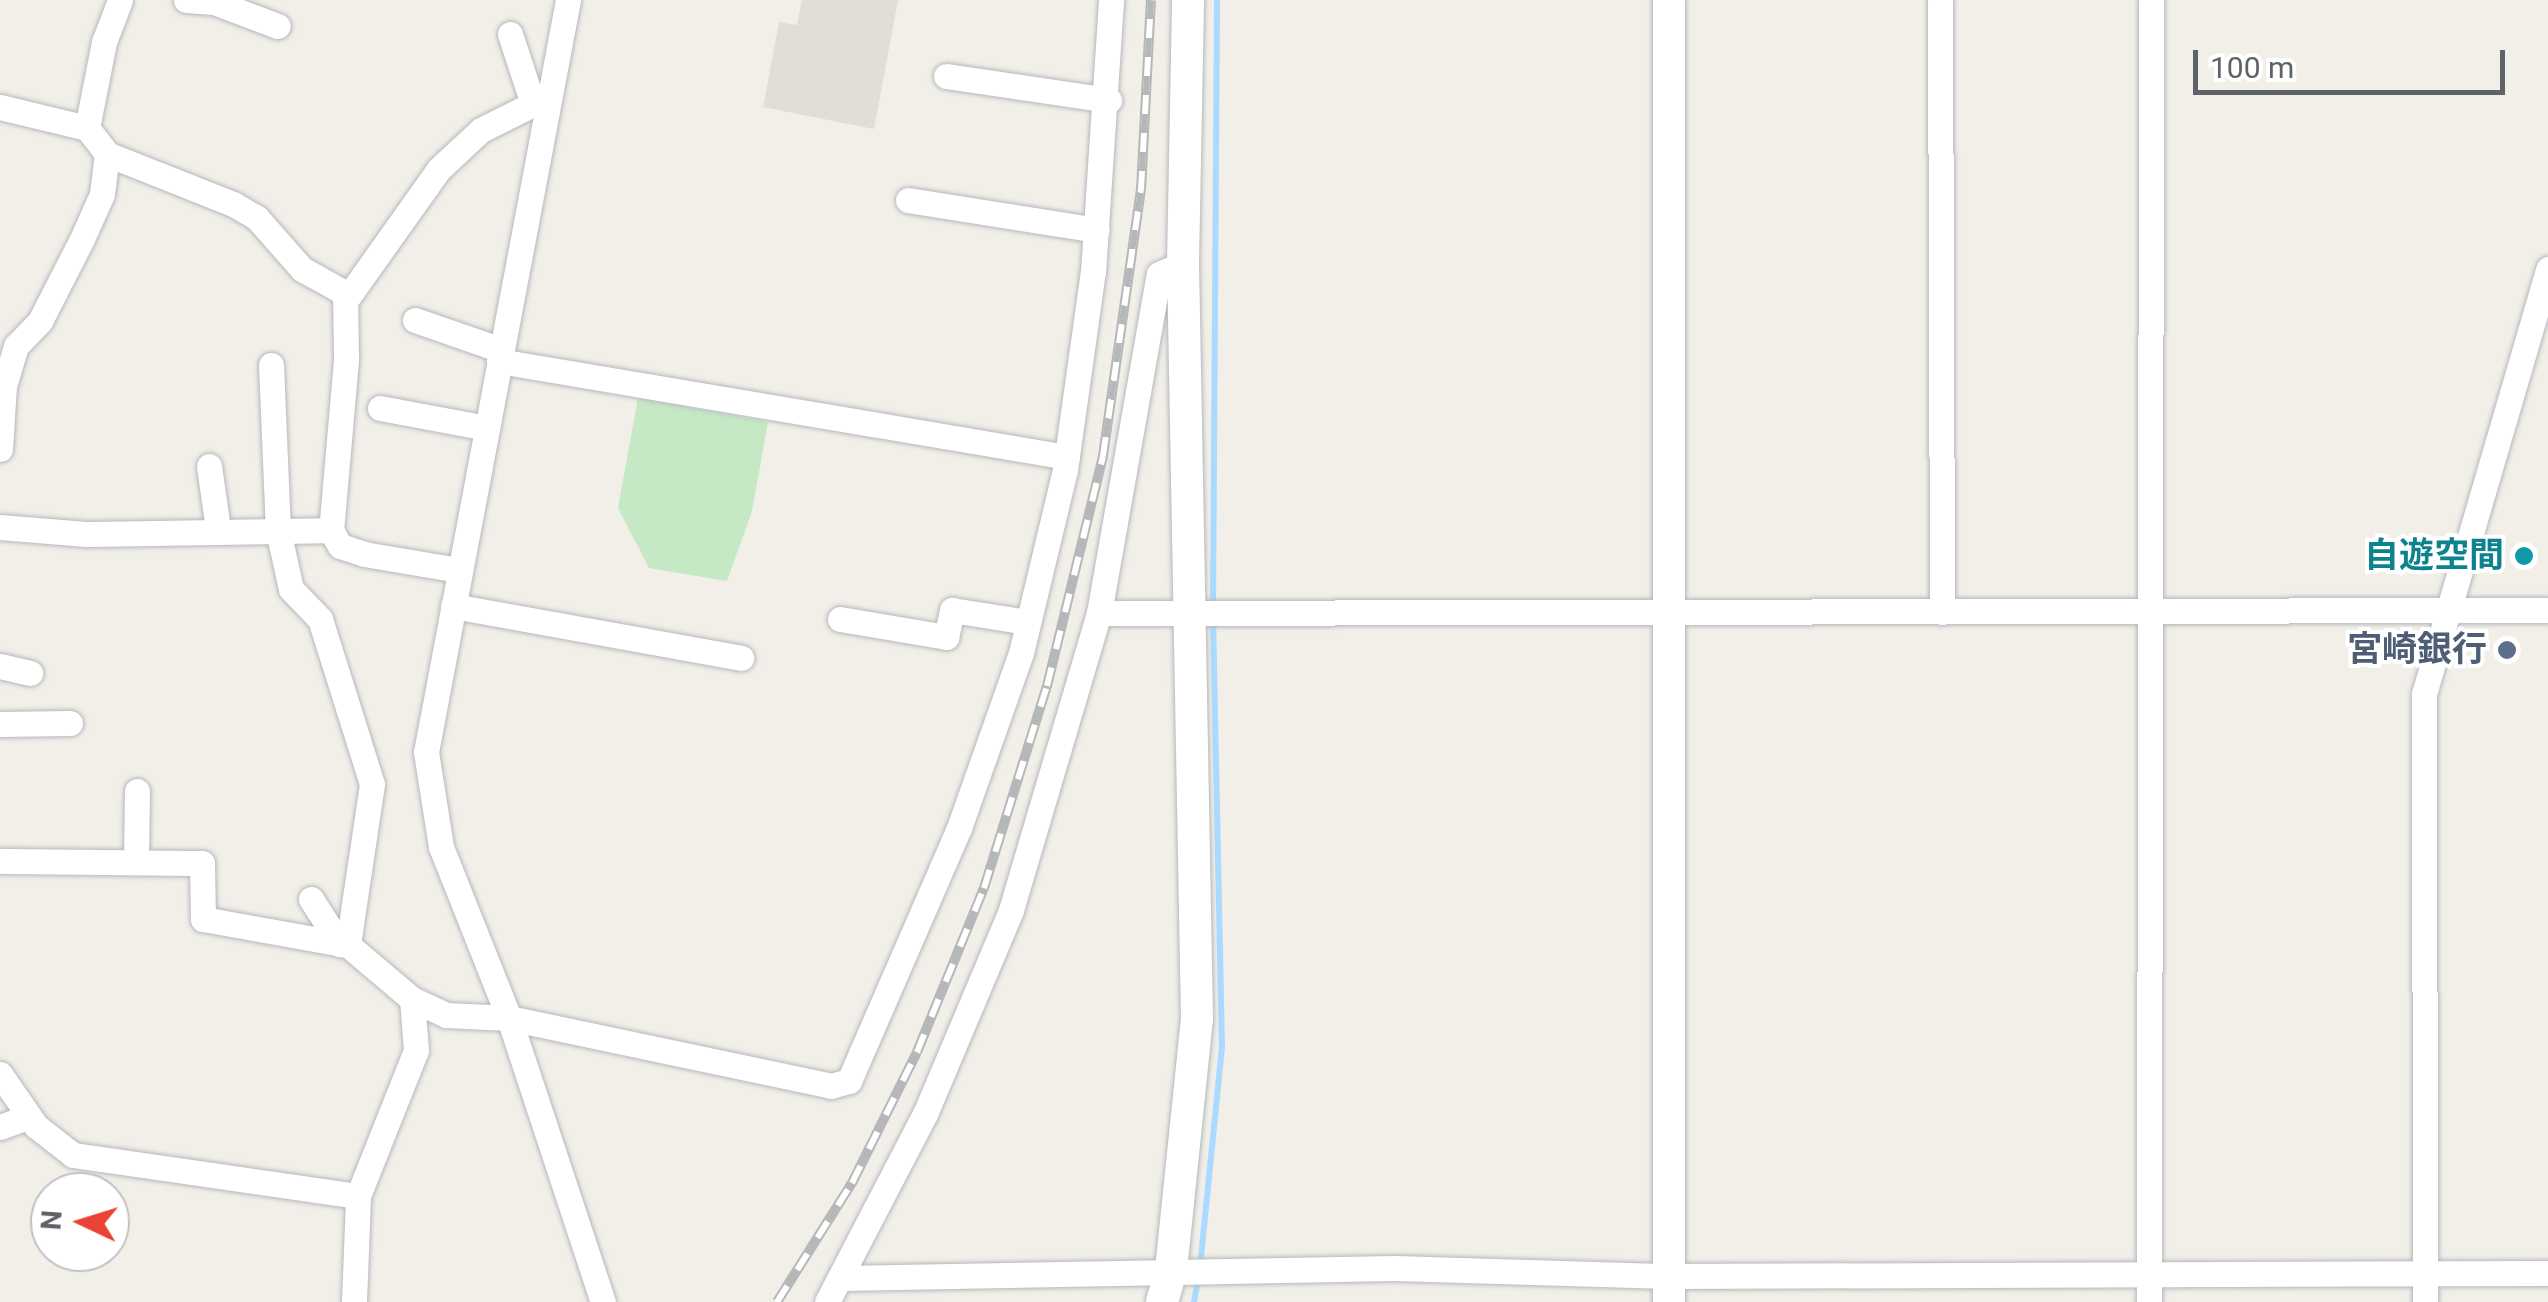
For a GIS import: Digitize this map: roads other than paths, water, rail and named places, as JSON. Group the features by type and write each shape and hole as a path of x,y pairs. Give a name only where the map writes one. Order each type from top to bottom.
{"street":[{"path":"87,128 104,42 120,0"},
{"path":"186,0 214,2 278,26"},
{"path":"568,0 540,105 500,356 426,752 430,796 447,864 509,1018 603,1302"},
{"path":"311,899 344,944 412,999 446,1016 509,1018 831,1086 849,1080 959,828 1028,622 1067,458 1098,230 1109,100 1111,0"},
{"path":"1162,1302 1187,1270 1197,1019 1202,614 1183,264 1188,0"},
{"path":"1668,0 1669,1289"},
{"path":"1940,0 1942,612"},
{"path":"2150,1302 2151,0"},
{"path":"510,34 540,105"},
{"path":"946,76 1109,100"},
{"path":"459,570 364,554 340,546 331,530 348,297 439,169 481,130 540,105"},
{"path":"0,107 87,128 107,154 257,218 302,269 348,297"},
{"path":"0,449 4,386 16,346 40,321 82,239 102,194 107,154"},
{"path":"908,200 1098,230"},
{"path":"828,1302 926,1114 1012,910 1098,613 1159,274 1183,264"},
{"path":"2426,1302 2424,694 2548,270"},
{"path":"415,320 500,356 1067,458"},
{"path":"271,365 278,530 291,588 320,619 372,784 344,944"},
{"path":"380,408 486,428"},
{"path":"209,466 218,529"},
{"path":"0,527 86,534 331,530"},
{"path":"453,606 741,658"},
{"path":"840,619 946,637 952,610 1028,622"},
{"path":"1098,613 2548,610"},
{"path":"0,666 30,673"},
{"path":"0,724 70,723"},
{"path":"136,861 137,790"},
{"path":"0,860 202,863 203,918 344,944"},
{"path":"354,1302 358,1196 416,1050 412,999"},
{"path":"0,1074 28,1117 57,1146 100,1164 358,1196"},
{"path":"0,1128 28,1117"},
{"path":"841,1278 1187,1270 1564,1268 1669,1289 2150,1272 2548,1273"}],"waterway":[{"path":"1213,609 1217,0"},
{"path":"1200,1267 1222,1047 1213,621"},
{"path":"1194,1302 1198,1280"}],"railway":[{"path":"777,1302 852,1183 917,1052 984,888 1047,686 1103,456 1141,190 1151,0"}],"place":[{"name":"自遊空間","path":"2524,556"},
{"name":"宮崎銀行","path":"2507,650"}]}
